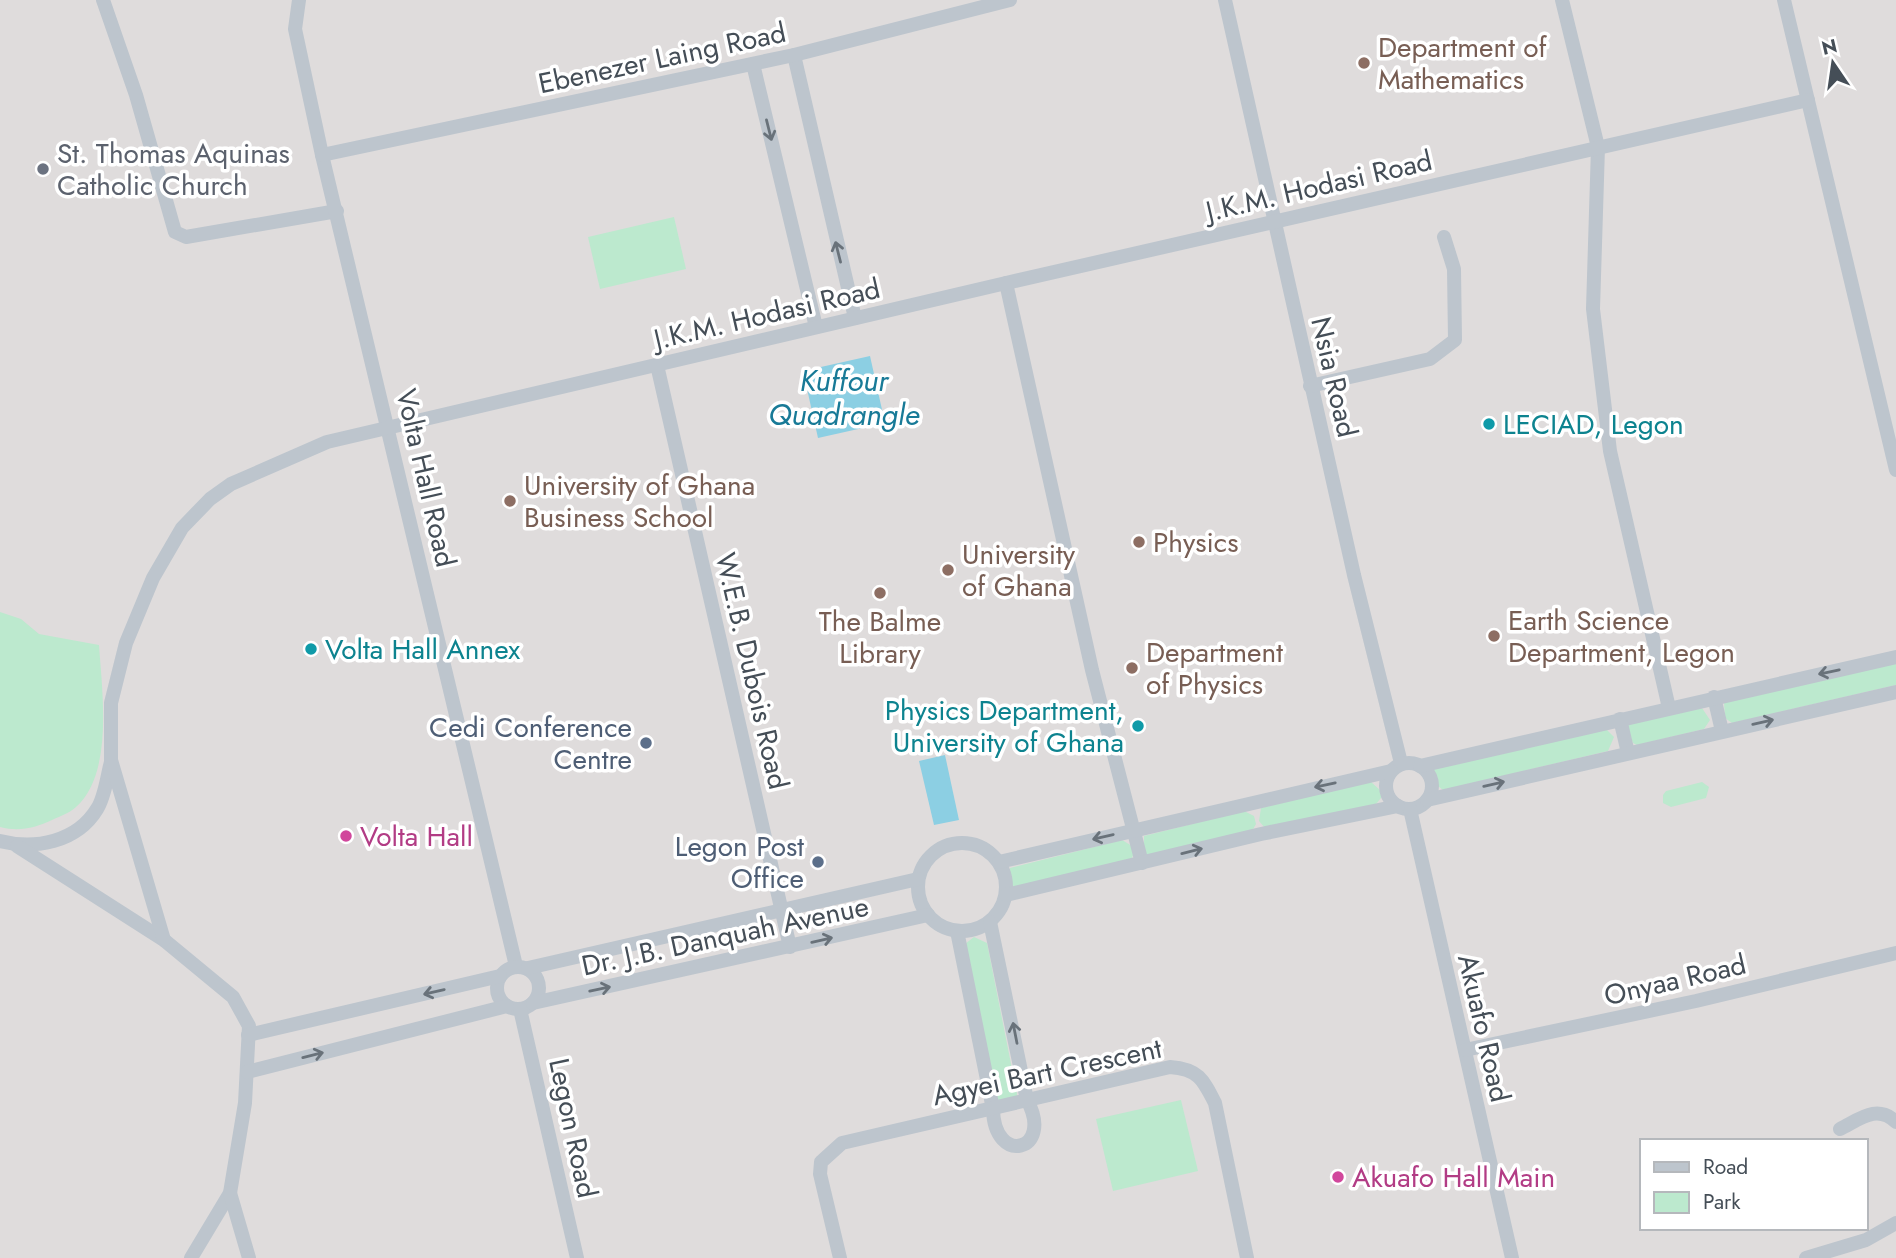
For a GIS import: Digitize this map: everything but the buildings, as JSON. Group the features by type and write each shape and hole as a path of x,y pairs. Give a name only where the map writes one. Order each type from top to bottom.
{"street":[{"path":"103,0 136,95 175,232 186,237 337,211"},
{"name":"Volta Hall Road","path":"299,0 295,29 321,155 522,967"},
{"name":"Ebenezer Laing Road","path":"321,155 794,55 964,6 1010,0"},
{"name":"Nsia Road","path":"1225,0 1247,89 1310,386 1396,767"},
{"path":"1562,0 1598,147 1592,297 1601,391 1616,483 1669,708"},
{"path":"1784,0 1896,470"},
{"path":"794,55 855,318"},
{"path":"753,64 816,327"},
{"name":"J.K.M. Hodasi Road","path":"164,940 111,760 111,703 126,643 153,578 182,528 210,499 249,475 327,442 388,427 1808,100"},
{"path":"1310,386 1430,359 1455,340 1454,269 1444,237"},
{"path":"1006,283 1092,670 1142,863"},
{"name":"W.E.B. Dubois Road","path":"657,365 790,947"},
{"path":"999,862 1396,767 1420,766 1896,657"},
{"path":"1006,895 1404,807 1896,692"},
{"path":"1714,697 1721,731"},
{"path":"1620,719 1628,753"},
{"path":"17,846 37,846 62,838 84,824 99,808 111,760"},
{"path":"1420,766 1426,771 1432,785 1427,800"},
{"path":"1396,767 1387,778 1387,794 1404,807"},
{"name":"Akuafo Road","path":"1404,807 1465,1050 1512,1258"},
{"path":"0,841 17,846 164,940 233,997 249,1026 247,1072 230,1193 191,1258"},
{"path":"966,843 980,846 999,862 1006,878 1006,895 1001,910 990,922 974,930 957,931 941,926 928,915 919,898 918,879 927,860 951,844 966,843"},
{"name":"Dr. J.B. Danquah Avenue","path":"522,967 918,879"},
{"name":"Dr. J.B. Danquah Avenue","path":"247,1072 520,1006 928,915"},
{"path":"957,931 997,1136 1009,1144 1024,1144 1037,1126 1027,1100 990,922"},
{"name":"Onyaa Road","path":"1465,1050 1683,1004 1896,953"},
{"path":"248,1035 500,976 522,967 536,975 540,984 520,1006 498,996 500,976"},
{"name":"Legon Road","path":"520,1006 576,1258"},
{"name":"Agyei Bart Crescent","path":"840,1258 820,1174 821,1162 842,1143 1170,1068 1189,1069 1205,1082 1215,1103 1247,1258"},
{"path":"1840,1129 1872,1113 1887,1114 1896,1122"},
{"path":"230,1193 249,1258"},
{"path":"1806,1258 1866,1240 1896,1223"}],"shaded area":[{"name":"University of Ghana","path":"0,0 1896,0 1896,1258 0,1258"}],"green space":[{"path":"674,217 686,269 600,289 588,237"},
{"path":"0,612 21,619 39,634 99,645 103,730 96,774 88,792 74,809 39,825 20,829 0,827"},
{"path":"1896,661 1896,685 1732,723 1725,718 1724,702"},
{"path":"1702,708 1710,720 1704,729 1637,745 1633,743 1627,728 1629,724"},
{"path":"1606,729 1614,737 1608,751 1443,790 1433,782 1434,769"},
{"path":"1370,781 1381,791 1381,798 1376,804 1265,828 1259,821 1261,808"},
{"path":"1702,782 1709,787 1706,798 1671,807 1663,803 1666,791"},
{"path":"1244,811 1254,816 1256,824 1252,831 1148,855 1144,852 1144,836"},
{"path":"1122,840 1132,846 1134,853 1131,860 1014,887 1008,881 1010,868"},
{"path":"974,937 987,943 1018,1099 997,1100 965,944"},
{"path":"1181,1100 1198,1171 1113,1191 1096,1119"}],"water":[{"name":"Kuffour Quadrangle","path":"870,356 885,423 818,438 803,371"},
{"path":"945,755 959,820 934,825 919,761"}],"place":[{"name":"Department of Mathematics","path":"1364,63"},
{"name":"St. Thomas Aquinas Catholic Church","path":"43,169"},
{"name":"LECIAD, Legon","path":"1489,424"},
{"name":"University of Ghana Business School","path":"510,501"},
{"name":"Physics","path":"1139,542"},
{"name":"University of Ghana","path":"948,570"},
{"name":"The Balme Library","path":"880,593"},
{"name":"Earth Science Department, Legon","path":"1494,636"},
{"name":"Volta Hall Annex","path":"311,649"},
{"name":"Department of Physics","path":"1132,668"},
{"name":"Physics Department, University of Ghana","path":"1138,726"},
{"name":"Cedi Conference Centre","path":"646,743"},
{"name":"Volta Hall","path":"346,836"},
{"name":"Legon Post Office","path":"818,862"},
{"name":"Akuafo Hall Main","path":"1338,1177"}]}
